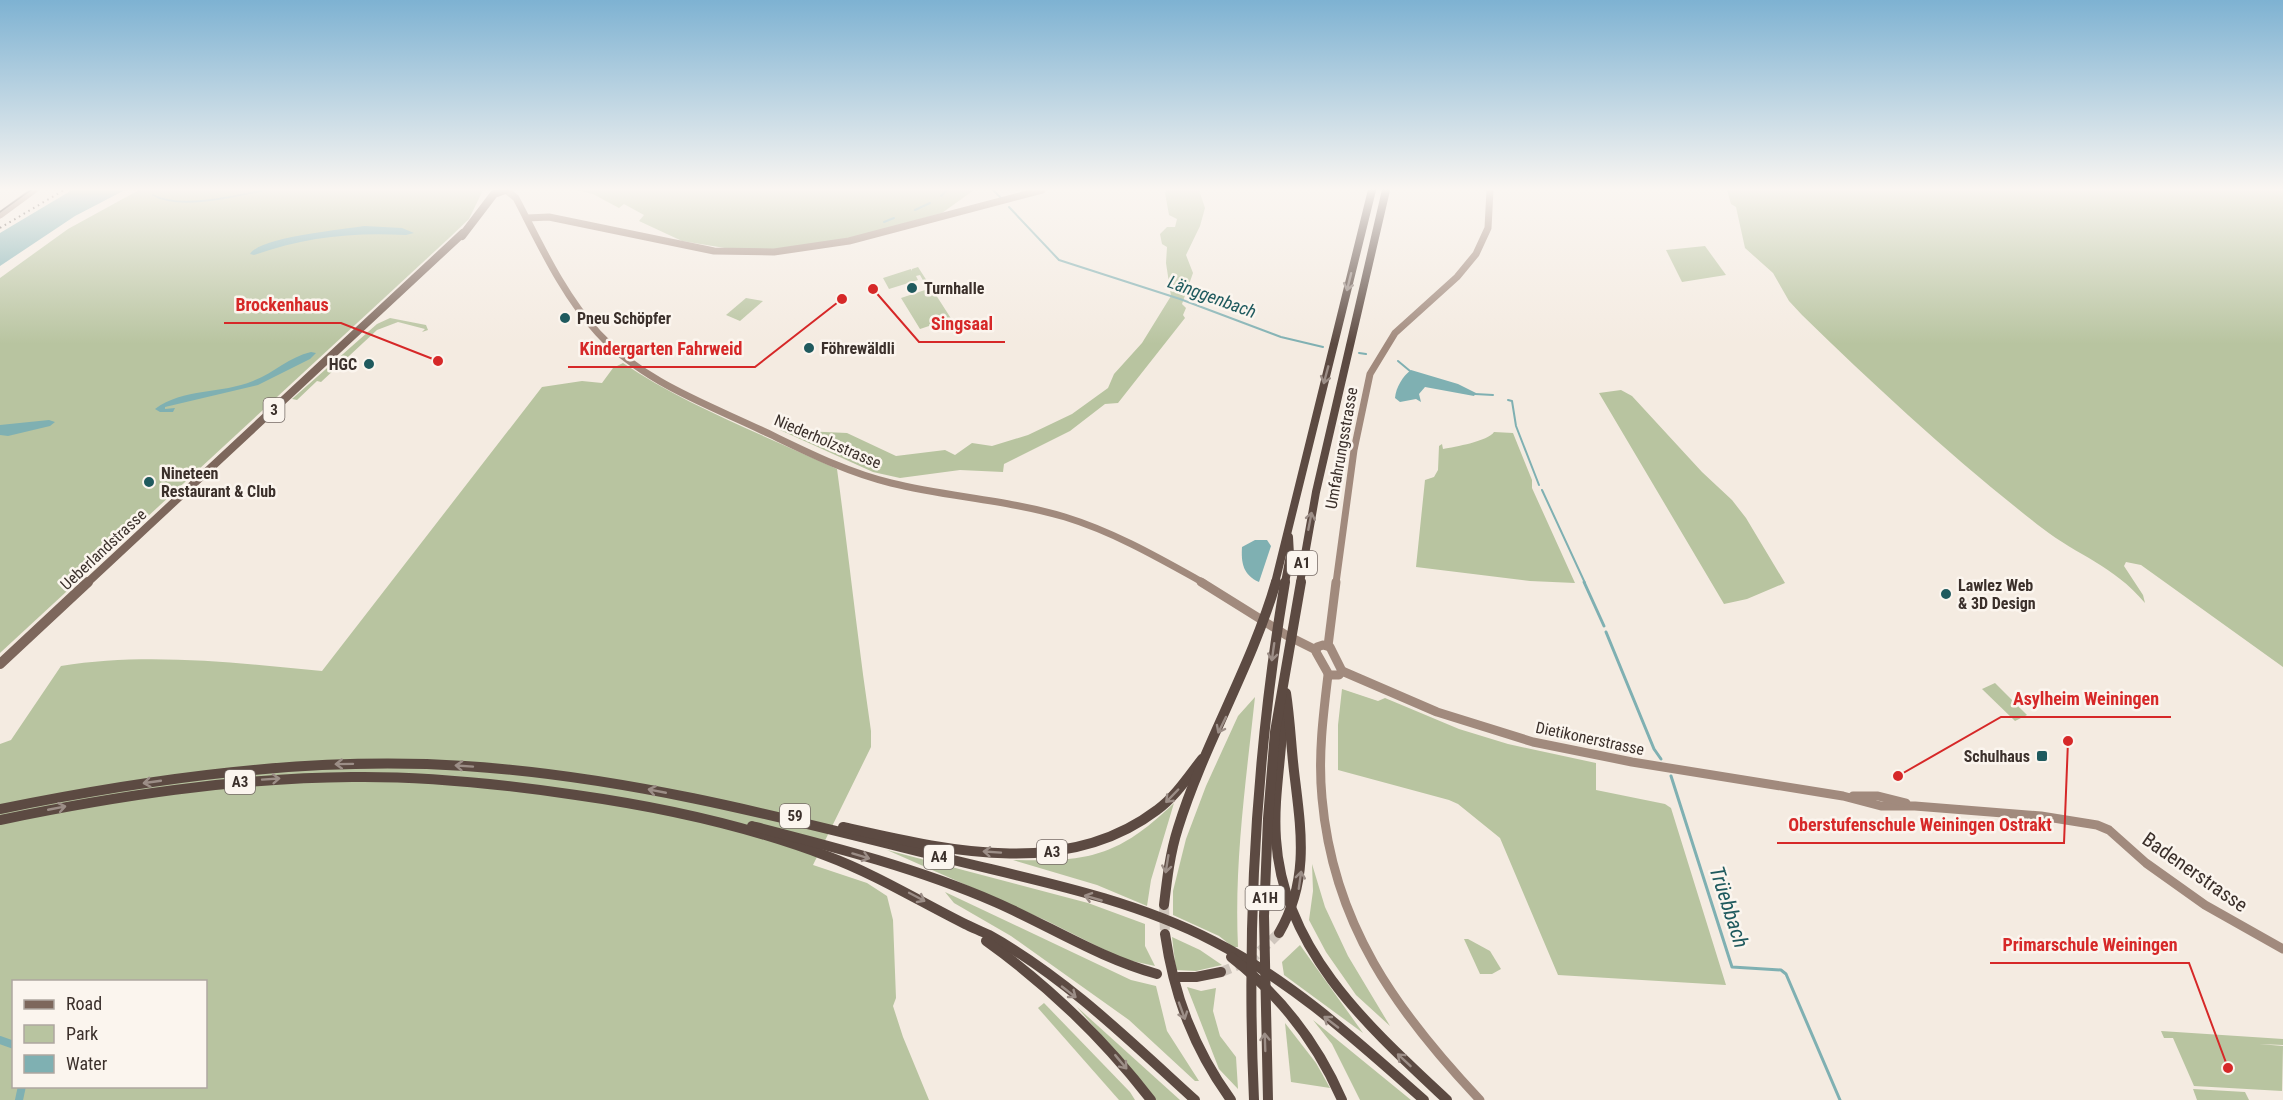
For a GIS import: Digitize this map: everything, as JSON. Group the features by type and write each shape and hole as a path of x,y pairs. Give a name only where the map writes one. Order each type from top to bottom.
{"highway":[{"name":"A1","path":"1164,904 1166,871 1174,834 1238,690 1257,641 1289,532 1319,398 1359,241"},
{"name":"A1","path":"1283,698 1301,569 1317,484 1374,241"},
{"name":"A1H","path":"1254,1100 1251,956 1255,826 1269,683 1290,555 1289,532"},
{"path":"1279,933 1294,907 1302,857 1291,724 1284,682"},
{"name":"A1H","path":"1268,1100 1264,1000 1265,875 1275,732 1283,698"},
{"path":"1283,698 1276,838 1279,867 1297,923 1324,972 1353,1008 1447,1100"},
{"name":"A3","path":"861,831 928,845 974,851 1034,854 1073,849 1117,835 1151,815 1176,792 1209,751"},
{"name":"A3","path":"0,809 104,789 238,770 368,763 464,766 526,772 614,784 715,803"},
{"name":"A3","path":"0,820 138,794 263,780 370,776 484,782 500,779 592,792 700,813 781,833 963,890 1026,916 1115,960 1157,974"},
{"path":"484,782 643,806 776,838 825,855 879,879 993,938 1053,979 1112,1026 1195,1100"},
{"name":"59","path":"715,803 729,802 861,831"},
{"name":"A4","path":"715,803 985,868 1149,915 1230,953"},
{"path":"968,926 1029,972 1079,1017 1111,1051 1151,1100"},
{"path":"1165,934 1170,972 1183,1015 1202,1057 1231,1100"},
{"path":"1230,953 1280,983 1353,1039 1424,1100"},
{"path":"1230,953 1280,1000 1315,1045 1342,1100"},
{"path":"1179,977 1196,977 1221,972"}],"main road":[{"name":"Ueberlandstrasse","path":"0,664 331,358 341,353 455,241"},
{"name":"Niederholzstrasse","path":"540,241 563,282 596,331 627,360 663,382 797,447 888,483 1024,506 1090,526 1155,557 1302,644 1316,650"},
{"path":"667,241 714,251 774,252 847,241"},
{"name":"Umfahrungsstrasse","path":"1328,646 1354,450 1364,395 1371,374 1382,351 1395,333 1457,277 1476,254 1482,241"},
{"path":"1328,675 1335,676 1342,671 1328,646 1320,645 1316,650 1328,675 1322,734 1322,791 1328,846 1339,892 1360,943 1390,996 1431,1049 1480,1100"},
{"name":"Dietikonerstrasse","path":"1342,671 1437,712 1533,742 1612,759 1843,796 1881,806 1915,806 2089,822"},
{"name":"Badenerstrasse","path":"2089,822 2109,830 2154,868 2205,905 2283,949"}],"green space":[{"path":"51,241 445,241 0,653 0,278"},
{"path":"684,241 828,241 778,249 737,250"},
{"path":"1161,241 1193,241 1186,255 1193,273 1182,304 1186,308 1183,315 1185,318 1118,403 1105,404 1070,431 1004,464 1003,472 960,470 900,478 873,472 780,430 847,433 896,456 945,450 955,455 972,443 992,446 1028,435 1072,414 1108,388 1114,374 1142,343 1171,296 1166,263 1167,247"},
{"path":"1744,241 2283,241 2283,667 2141,565 2126,562 2124,566 2143,595 2145,603 2108,570 2042,528 1949,451 1860,371 1802,315 1789,301 1773,273 1745,248"},
{"path":"1705,246 1726,275 1682,282 1666,250"},
{"path":"918,267 952,320 949,321 945,316 947,320 920,329 901,298 928,289 920,275 916,276 918,280 889,289 883,278 911,269 912,271"},
{"path":"746,298 763,301 740,321 726,315"},
{"path":"390,318 426,325 428,330 422,332 425,329 398,322 377,330 321,382 317,381 297,400 292,399 377,324"},
{"path":"623,363 700,407 837,469 871,731 871,747 813,865 867,883 887,896 893,920 896,998 893,1006 929,1100 0,1100 0,744 11,740 61,666 159,659 225,662 322,671 542,387 582,381 602,383 613,368"},
{"path":"1621,390 1632,396 1702,472 1732,500 1746,518 1785,583 1747,599 1724,604 1599,393"},
{"path":"1494,432 1513,433 1532,480 1532,488 1575,583 1530,581 1416,567 1425,480 1434,477 1438,470 1439,446 1442,444 1443,449 1471,443"},
{"path":"1995,683 2027,715 2015,721 1982,689"},
{"path":"1342,689 1378,701 1385,698 1459,729 1508,744 1596,763 1596,790 1665,804 1671,808 1726,985 1558,975 1500,838 1458,804 1449,800 1338,770 1338,725"},
{"path":"1255,697 1239,853 1238,947 1233,947 1219,936 1173,915 1173,891 1186,839 1206,786 1238,716"},
{"path":"1174,803 1151,880 1147,906 1097,885 1013,860 1062,860 1101,852 1136,835"},
{"path":"887,850 1088,903 1145,924 1145,946 1155,966 1123,959 1045,920"},
{"path":"1312,864 1325,907 1348,956 1390,1026 1356,995 1326,952 1309,920 1313,891"},
{"path":"945,892 1131,980 1156,986 1167,1031 1199,1081 1195,1081 1129,1020 1011,936 954,903"},
{"path":"1172,937 1200,950 1222,965 1196,971 1176,970"},
{"path":"1464,939 1490,951 1501,969 1492,974 1480,974"},
{"path":"1300,945 1363,1033 1284,975 1282,962"},
{"path":"1187,987 1201,991 1216,988 1213,1011 1220,1036 1236,1057 1238,1089 1219,1069"},
{"path":"1044,1003 1130,1092 1135,1100 1119,1100 1038,1008"},
{"path":"1077,1007 1180,1100 1156,1100"},
{"path":"1313,1020 1411,1100 1360,1100 1332,1044"},
{"path":"1285,1023 1316,1063 1330,1088 1291,1082"},
{"path":"2161,1031 2283,1039 2283,1045 2259,1044 2283,1046 2282,1091 2194,1086 2173,1038 2164,1038"},
{"path":"2193,1089 2245,1092 2249,1100 2197,1100"}],"water":[{"path":"0,241 37,241 0,266"},
{"path":"305,241 254,255 250,254 269,243"},
{"path":"311,352 316,353 310,359 258,385 165,407 165,409 175,408 173,412 160,412 155,409 166,402 190,394 229,388 253,381"},
{"path":"1411,370 1458,384 1476,393 1474,396 1425,387 1419,394 1421,402 1416,399 1400,402 1395,398 1397,390"},
{"path":"49,420 55,422 50,426 8,436 0,435 0,425"},
{"path":"1255,540 1267,540 1271,546 1259,582 1246,572 1242,558 1242,547"}],"waterway":[{"name":"Länggenbach","path":"1041,241 1059,260 1180,299 1281,337 1323,347"},
{"path":"1359,353 1366,354"},
{"path":"1398,361 1410,371"},
{"path":"1475,394 1493,395"},
{"path":"1508,400 1512,401 1516,426 1539,485"},
{"name":"Länggenbach","path":"1542,490 1585,583"},
{"name":"Länggenbach","path":"1584,582 1604,626"},
{"path":"1606,632 1654,749 1661,759"},
{"name":"Trüebbach","path":"1671,776 1732,967 1781,970 1786,974 1840,1100"},
{"path":"0,1040 12,1044"},
{"path":"19,1100 22,1088"}],"tunnel":[{"path":"1164,905 1165,934"},
{"path":"1221,972 1251,960 1279,933"}],"place":[{"name":"Turnhalle","path":"912,288"},
{"name":"Singsaal","path":"873,289"},
{"name":"Kindergarten Fahrweid","path":"842,299"},
{"name":"Pneu Schöpfer","path":"565,318"},
{"name":"Föhrewäldli","path":"809,348"},
{"name":"Brockenhaus","path":"438,361"},
{"name":"HGC","path":"369,364"},
{"name":"Nineteen Restaurant & Club","path":"149,482"},
{"name":"Lawlez Web & 3D Design","path":"1946,594"},
{"name":"Oberstufenschule Weiningen Ostrakt","path":"2068,741"},
{"name":"Schulhaus","path":"2042,756"},
{"name":"Asylheim Weiningen","path":"1898,776"},
{"name":"Primarschule Weiningen","path":"2228,1068"}]}
